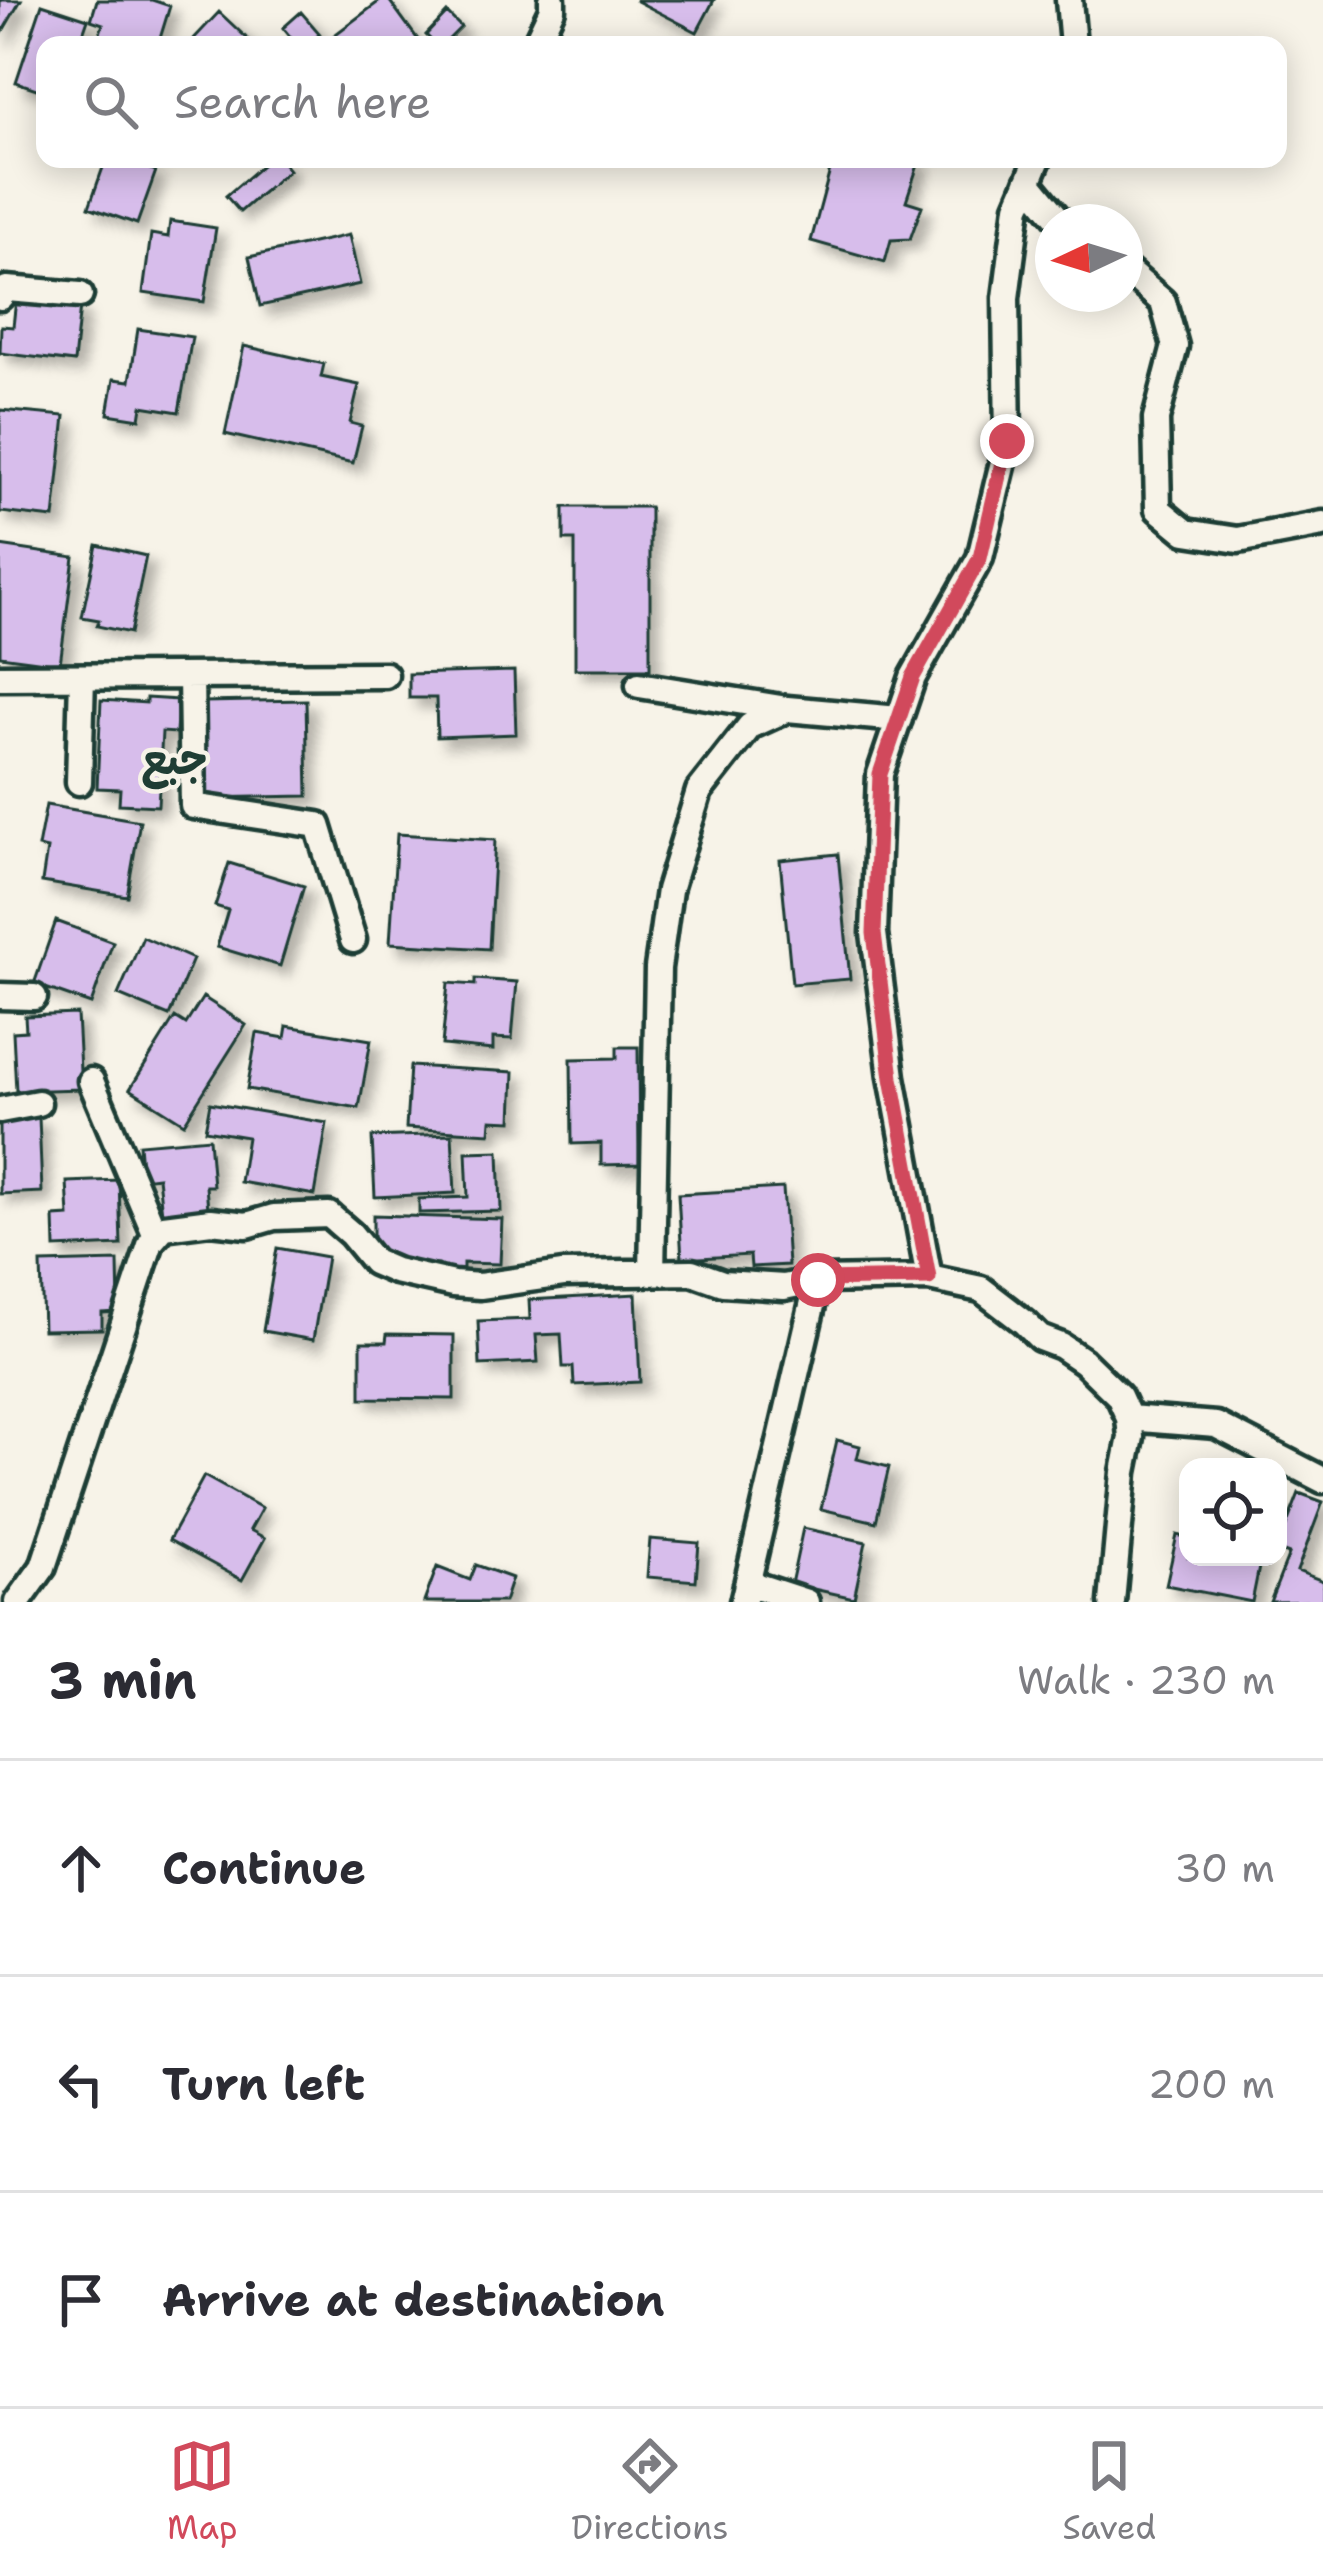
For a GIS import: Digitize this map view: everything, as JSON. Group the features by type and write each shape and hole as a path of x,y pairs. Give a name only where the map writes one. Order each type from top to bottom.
{"street":[{"path":"1069,0 1072,36"},
{"path":"539,36 553,3"},
{"path":"1033,170 1051,204"},
{"path":"929,1278 892,1078 874,933 880,774 913,677 980,558 1007,441 1006,298 1018,206 1033,170"},
{"path":"1143,285 1162,302 1175,346 1156,419 1158,508 1186,532 1238,540 1323,524"},
{"path":"0,297 7,289 80,295"},
{"path":"191,676 193,806 318,825 353,940"},
{"path":"0,677 385,676"},
{"path":"79,782 82,677"},
{"path":"639,685 787,709 899,719"},
{"path":"652,1273 658,968 669,890 699,791 750,726 787,709"},
{"path":"0,996 34,997"},
{"path":"91,1081 156,1236"},
{"path":"0,1110 38,1103"},
{"path":"18,1602 43,1567 151,1242 164,1227 211,1221 247,1225 274,1217 329,1215 374,1262 453,1284 480,1286 563,1274 692,1272 722,1283 784,1287 818,1280 929,1278 981,1289 1040,1338 1083,1361 1119,1396 1129,1418 1131,1437 1112,1602"},
{"path":"806,1602 746,1593 818,1280"},
{"path":"1129,1418 1216,1425 1323,1480"}],"building":[{"path":"0,0 21,0 0,36"},
{"path":"97,0 152,0 170,6 161,36 99,36 103,24 91,20"},
{"path":"381,0 389,0 415,36 333,36"},
{"path":"635,0 714,0 697,32"},
{"path":"42,4 88,19 82,36 36,36 36,89 16,82"},
{"path":"219,12 244,36 196,36"},
{"path":"301,12 320,34 290,36 283,28"},
{"path":"447,13 461,27 452,36 426,35"},
{"path":"103,168 156,171 137,224 89,207"},
{"path":"259,168 289,170 240,212 226,196"},
{"path":"831,168 917,168 906,201 922,206 910,239 891,240 885,262 811,241"},
{"path":"170,221 216,228 204,302 143,293 151,234 168,237"},
{"path":"349,235 360,284 260,306 249,257"},
{"path":"16,299 80,306 74,362 0,353 1,326 13,327"},
{"path":"138,329 192,337 179,412 142,406 140,419 108,414 114,379 130,381"},
{"path":"244,346 324,364 321,377 359,385 350,423 362,426 353,463 225,434"},
{"path":"0,410 65,416 54,518 0,512"},
{"path":"564,507 650,507 650,669 575,669 575,540 564,540"},
{"path":"97,545 146,556 130,633 97,626 99,620 82,617"},
{"path":"0,546 74,557 60,664 0,656"},
{"path":"514,671 516,734 437,737 436,698 409,698 409,674"},
{"path":"146,698 178,700 176,733 162,732 158,806 119,804 120,789 97,788 101,700 146,703"},
{"path":"306,700 308,796 206,798 204,702"},
{"path":"46,805 140,821 127,896 42,882 47,849 38,847"},
{"path":"397,834 495,840 489,949 390,943"},
{"path":"838,854 850,979 792,984 780,860"},
{"path":"229,863 304,886 280,966 217,947 228,910 215,906"},
{"path":"56,921 113,942 91,1004 34,984"},
{"path":"143,937 193,959 169,1016 118,995"},
{"path":"475,979 517,982 512,1039 493,1038 493,1050 442,1045 448,983 475,985"},
{"path":"203,997 246,1025 184,1123 130,1089 175,1017 186,1024"},
{"path":"77,1014 81,1089 16,1091 13,1032 26,1031 25,1016"},
{"path":"287,1026 371,1040 359,1108 247,1089 257,1033 285,1038"},
{"path":"617,1047 638,1047 639,1164 601,1165 601,1143 572,1144 571,1059 617,1058"},
{"path":"410,1066 514,1072 512,1121 491,1120 490,1133 406,1128"},
{"path":"210,1103 327,1123 315,1195 240,1182 247,1137 205,1130"},
{"path":"39,1117 42,1192 0,1194 0,1118"},
{"path":"452,1134 455,1193 375,1197 372,1137"},
{"path":"209,1138 213,1186 206,1186 208,1209 162,1214 158,1177 142,1179 139,1144"},
{"path":"499,1151 501,1211 419,1213 419,1199 468,1197 466,1152"},
{"path":"119,1180 121,1245 55,1248 54,1217 69,1216 67,1182"},
{"path":"783,1188 788,1265 751,1267 750,1255 682,1259 678,1194"},
{"path":"373,1215 502,1219 500,1264 463,1263 463,1278 437,1278 437,1265 400,1266 373,1246"},
{"path":"277,1248 327,1257 313,1340 263,1331"},
{"path":"118,1261 119,1312 102,1313 102,1329 43,1330 41,1263"},
{"path":"636,1294 640,1382 574,1385 573,1367 563,1367 561,1334 536,1335 538,1362 480,1365 478,1321 530,1319 529,1300"},
{"path":"387,1334 454,1335 454,1399 361,1398 361,1342 386,1342"},
{"path":"837,1440 860,1446 857,1459 889,1467 876,1522 821,1509"},
{"path":"204,1476 262,1508 250,1530 265,1538 242,1580 169,1540"},
{"path":"1299,1493 1323,1502 1297,1571 1323,1581 1323,1601 1270,1602 1287,1566 1287,1524"},
{"path":"803,1528 866,1542 854,1598 791,1584"},
{"path":"1177,1535 1179,1566 1259,1566 1252,1602 1166,1585"},
{"path":"650,1539 699,1543 696,1581 647,1577"},
{"path":"476,1565 512,1578 504,1602 424,1602 437,1567 470,1580"}],"district":[{"name":"جبع","path":"174,759"}],"route":[{"path":"818,1280 929,1278 892,1078 874,933 880,774 913,677 980,558 1007,441"}]}
